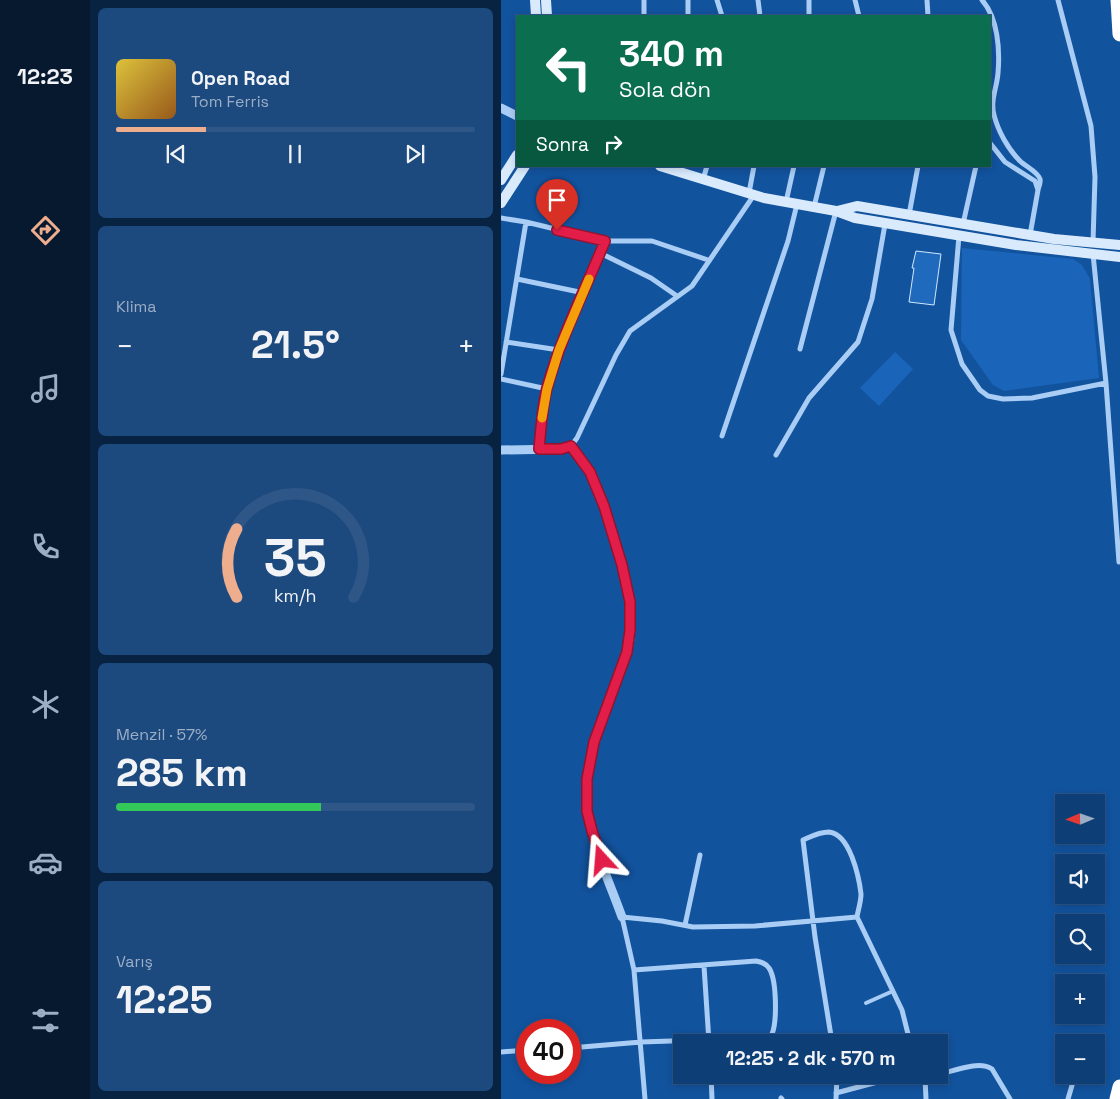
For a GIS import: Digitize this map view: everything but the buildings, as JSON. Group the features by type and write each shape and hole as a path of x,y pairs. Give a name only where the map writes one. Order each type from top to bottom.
{"highway":[{"path":"1118,0 1120,34"},
{"path":"1117,1099 1120,1087"}],"main road":[{"path":"535,0 536,15"},
{"path":"546,0 547,15"},
{"path":"501,180 516,157"},
{"path":"501,203 524,167"},
{"path":"661,167 752,194 836,211 855,218 885,224 959,236 1120,257"},
{"path":"836,211 857,206 1029,235 1120,245"},
{"path":"959,236 963,225"}],"street":[{"path":"644,0 644,15"},
{"path":"688,0 688,15"},
{"path":"717,0 722,15"},
{"path":"757,0 760,15"},
{"path":"809,0 809,15"},
{"path":"855,0 859,15"},
{"path":"927,0 928,15"},
{"path":"982,0 991,11 998,73 993,100 993,114 1002,136 1020,161 1039,176 1040,181 1029,235"},
{"path":"1058,0 1091,126 1095,177 1093,242"},
{"path":"504,109 516,115"},
{"path":"991,144 1005,162 1035,180 1037,190"},
{"path":"703,180 707,167"},
{"path":"501,450 561,449 571,446 577,438 616,355 630,331 691,286 752,194 754,167"},
{"path":"786,202 794,167"},
{"path":"814,207 823,167"},
{"path":"909,216 918,167"},
{"path":"963,225 976,167"},
{"path":"722,436 788,241 797,204"},
{"path":"800,348 836,211"},
{"path":"501,218 605,241 652,241 708,260"},
{"path":"501,374 526,222"},
{"path":"776,455 809,398 857,342 872,300 885,224"},
{"path":"959,236 951,330 962,364 980,390 989,396 1003,399 1023,398 1106,383"},
{"path":"539,449 541,419 547,389 559,350 605,241"},
{"path":"600,253 651,278 677,296"},
{"path":"1093,254 1106,383 1119,562"},
{"path":"517,279 584,293"},
{"path":"506,342 559,350"},
{"path":"501,379 547,389"},
{"path":"571,446 590,472 604,506 622,565 630,602 630,630 627,652 594,742 586,792 592,831 621,917 634,970 645,1099"},
{"path":"831,1034 813,922 803,840 817,833 831,832 844,840 848,847 856,868 861,896 857,917 902,1010 908,1034"},
{"path":"685,925 700,855"},
{"path":"621,917 685,925 755,926 857,917"},
{"path":"634,970 763,962 769,968 773,979 776,1026 772,1034"},
{"path":"704,966 708,1034"},
{"path":"581,1047 641,1042 673,1042"},
{"path":"501,1052 516,1051"},
{"path":"948,1073 975,1066 988,1066 992,1069 1010,1099"},
{"path":"711,1084 712,1099"},
{"path":"836,1096 873,1084"},
{"path":"925,1084 926,1099"},
{"path":"1069,1099 1073,1084"}],"lane":[{"path":"866,1003 893,991"}],"shaded area":[{"path":"962,248 1073,259 1082,265 1090,279 1099,378 1004,391 993,385 961,340"},
{"path":"895,352 913,369 879,406 860,388"}],"slow traffic":[{"path":"542,418 547,389 559,350 589,279"}],"route":[{"path":"557,230 605,241 559,350 547,389 541,419 539,449 561,449 571,446 590,472 604,506 622,565 630,602 630,630 627,652 594,742 587,779 587,811 602,860"}]}
